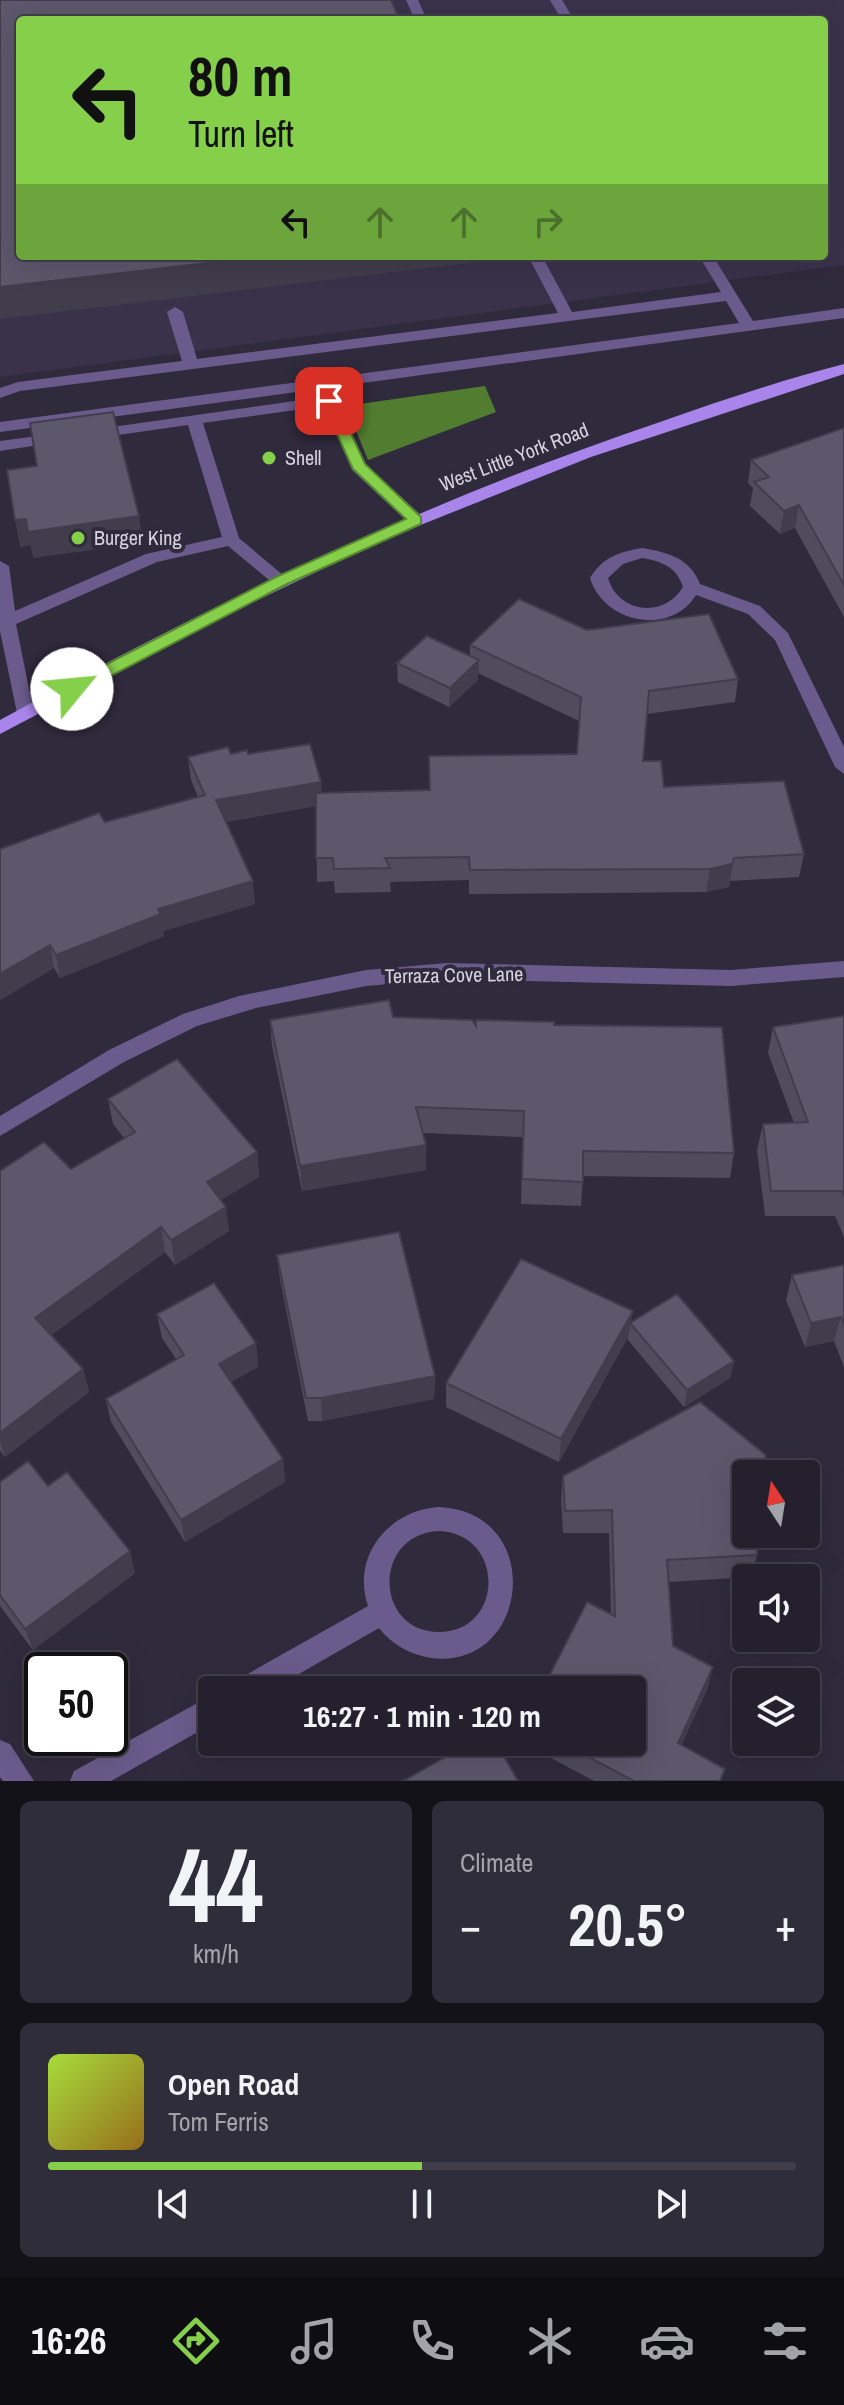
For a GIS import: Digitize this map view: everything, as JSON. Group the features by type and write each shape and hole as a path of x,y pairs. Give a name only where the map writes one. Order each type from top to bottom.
{"main road":[{"name":"West Little York Road","path":"0,728 281,581 416,520 572,457 723,405 844,369"}],"street":[{"path":"537,260 567,317"},
{"path":"708,260 749,326"},
{"path":"0,393 18,387 728,296"},
{"path":"175,312 191,365"},
{"path":"0,427 844,313"},
{"path":"0,446 329,401 358,466 416,520"},
{"path":"194,419 231,540 281,581"},
{"path":"7,621 152,558 231,540"},
{"path":"642,553 671,560 683,567 692,587 689,596 670,610 641,613 614,604 605,596 599,578 604,568 613,561 642,553"},
{"path":"0,566 25,714"},
{"path":"692,587 754,610 782,637 844,767"},
{"name":"Terraza Cove Lane","path":"0,1127 108,1059 192,1020 269,997 389,974 491,972 723,980 844,969"},
{"path":"438,1519 459,1523 478,1533 494,1549 504,1586 499,1605 489,1622 473,1635 453,1642 433,1644 413,1639 396,1628 382,1612 374,1592 375,1571 382,1550 406,1529 438,1519"},
{"path":"270,1676 382,1612"},
{"path":"84,1781 198,1717"},
{"path":"0,1754 20,1781"}],"shaded area":[{"path":"0,0 844,0 844,265 0,377"},
{"path":"485,386 496,412 368,460 346,406"}],"building":[{"path":"0,0 391,0 398,16 16,16 16,260 233,260 0,287"},
{"path":"113,412 139,516 28,532 26,519 15,520 7,470 37,466 30,423"},
{"path":"844,428 844,585 799,505 784,511 754,482 769,477 751,460"},
{"path":"519,599 587,630 709,614 738,679 649,691 643,761 661,761 664,787 784,781 804,854 734,858 732,864 710,869 470,870 469,857 385,858 390,868 334,869 333,858 316,858 316,793 430,790 429,756 577,754 581,697 470,645"},
{"path":"427,636 479,660 450,688 397,663"},
{"path":"310,744 321,782 216,800 253,881 158,909 161,914 56,955 50,945 0,974 0,849 99,813 105,822 205,795 188,757 228,747 231,754 247,750 248,754"},
{"path":"389,1000 393,1017 472,1020 476,1026 476,1020 554,1022 554,1025 722,1027 734,1153 583,1151 583,1182 522,1179 524,1111 416,1107 426,1145 300,1166 270,1020"},
{"path":"844,1016 844,1196 842,1191 771,1191 763,1124 808,1122 773,1027"},
{"path":"177,1059 257,1152 207,1182 226,1207 171,1240 161,1227 35,1318 83,1369 0,1433 0,1171 44,1142 71,1169 135,1132 108,1099"},
{"path":"399,1232 435,1376 321,1398 306,1398 277,1255"},
{"path":"521,1259 633,1311 561,1439 446,1383"},
{"path":"844,1265 844,1325 841,1317 811,1323 792,1275"},
{"path":"214,1283 256,1343 219,1364 283,1459 181,1520 106,1399 184,1355 157,1314"},
{"path":"677,1294 734,1361 687,1390 630,1323"},
{"path":"700,1402 766,1455 765,1460 732,1460 732,1548 758,1548 757,1555 667,1560 673,1646 713,1667 678,1743 725,1769 720,1781 634,1781 587,1756 646,1756 646,1676 549,1676 587,1602 615,1616 612,1510 565,1511 563,1476"},
{"path":"28,1461 48,1486 67,1472 130,1551 25,1629 0,1595 0,1482"},
{"path":"447,1756 504,1756 518,1781 403,1781"}],"place":[{"name":"Shell","path":"269,458"},
{"name":"Burger King","path":"78,538"}],"route":[{"path":"72,689 281,581 416,520 358,466 329,401"}]}
